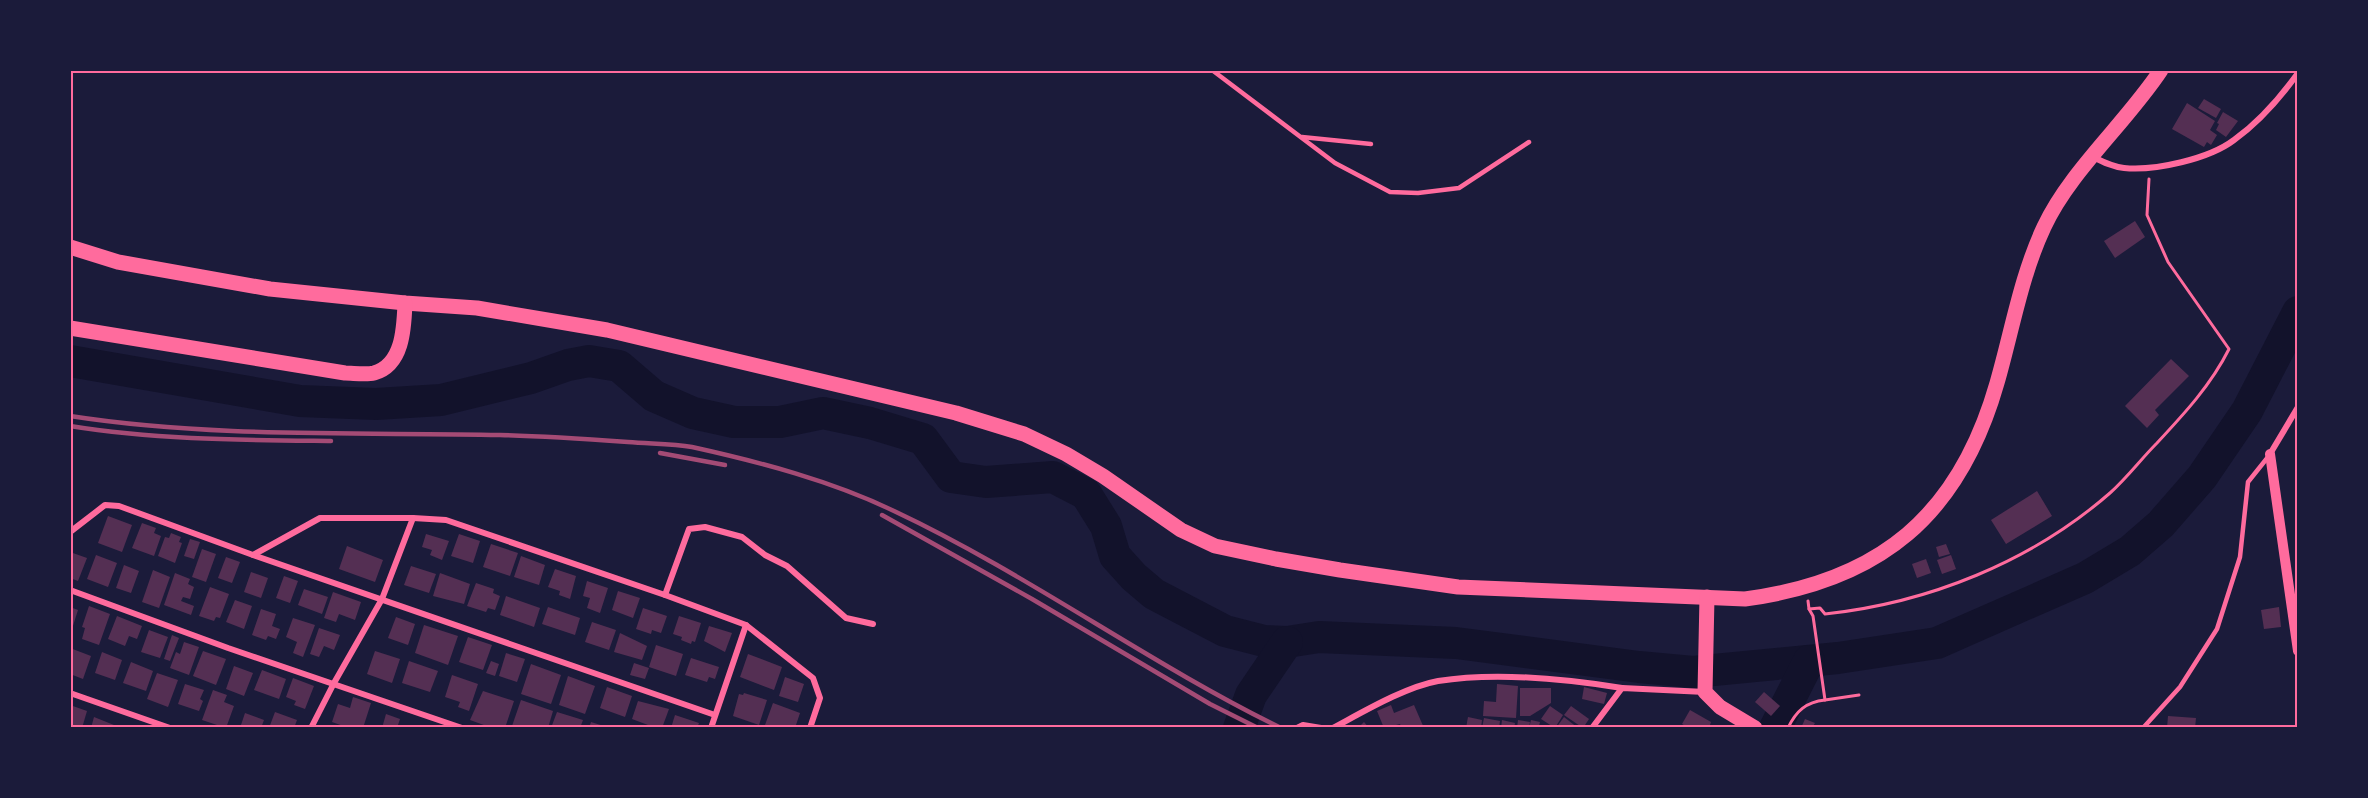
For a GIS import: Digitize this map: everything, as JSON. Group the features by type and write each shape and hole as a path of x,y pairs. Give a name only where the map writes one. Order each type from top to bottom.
{"main road":[{"path":"70,247 118,262 258,287 405,303 477,308 607,330 968,417 1024,434 1066,453 1181,530 1215,546 1340,570 1458,587 1746,599 1805,587 1848,572 1883,554 1904,539 1945,493 1964,462 1986,417 2027,269 2045,225 2072,182 2162,70"},
{"path":"70,328 345,373 374,373 394,360 404,330 405,303"},
{"path":"1707,597 1705,688 1720,708 1755,728"}],"street":[{"path":"2093,157 2124,168 2149,167 2199,157 2232,142 2260,118 2298,73"},
{"path":"2298,407 2270,454 2298,651"},
{"path":"70,532 105,505 118,506 715,716"},
{"path":"253,555 320,518 446,520 665,595 746,626 813,678 820,698 810,728"},
{"path":"311,728 334,682 382,599 413,518"},
{"path":"665,595 689,529 705,527 742,537 765,555 788,566 846,618 873,624"},
{"path":"70,590 228,648 334,682 462,728"},
{"path":"711,728 746,626"},
{"path":"1333,728 1395,696 1436,681 1541,678 1622,688 1705,688"},
{"path":"1592,728 1622,688"},
{"path":"70,693 170,728"},
{"path":"1297,728 1303,725 1321,728"}],"lane":[{"path":"1212,70 1335,163 1390,192 1418,193 1459,188 1529,142"},
{"path":"1299,136 1371,144"},
{"path":"2143,728 2180,687 2217,629 2240,557 2248,482 2270,454"}],"path":[{"path":"1809,609 1820,608 1825,614 1874,608 1978,576 2020,554 2066,527 2111,492 2183,415 2219,370 2229,349 2168,262 2147,215 2149,167"},
{"path":"1805,587 1809,609 1813,616 1824,698"},
{"path":"1788,728 1801,708 1815,701 1859,695"}],"building":[{"path":"2204,99 2221,109 2216,118 2198,108"},
{"path":"2187,103 2215,121 2210,130 2217,135 2211,145 2207,142 2204,147 2172,129"},
{"path":"2223,112 2238,121 2226,137 2216,130"},
{"path":"2135,221 2145,237 2115,258 2104,241"},
{"path":"2171,359 2189,376 2155,410 2159,415 2147,428 2125,406"},
{"path":"2037,491 2052,516 2006,544 1991,520"},
{"path":"108,516 132,525 122,552 98,543"},
{"path":"142,523 156,528 154,533 161,536 154,556 132,548"},
{"path":"171,533 181,537 179,542 182,543 175,563 158,556 165,537 169,538"},
{"path":"426,534 449,541 442,560 430,555 432,550 422,547"},
{"path":"459,534 480,541 473,563 451,556"},
{"path":"190,539 200,542 194,559 184,556"},
{"path":"491,544 518,553 510,576 483,567"},
{"path":"1946,544 1950,554 1939,557 1936,547"},
{"path":"347,546 383,560 375,582 339,569"},
{"path":"202,549 216,554 206,582 192,577"},
{"path":"70,552 87,558 78,581 70,578"},
{"path":"96,555 117,563 108,587 87,579"},
{"path":"1951,555 1956,569 1942,574 1937,560"},
{"path":"521,556 545,565 539,585 514,577"},
{"path":"226,557 240,562 232,583 218,578"},
{"path":"1926,559 1931,573 1917,578 1912,564"},
{"path":"124,565 139,571 131,593 116,588"},
{"path":"411,566 436,574 429,593 404,585"},
{"path":"555,569 576,576 570,599 559,595 560,591 548,587"},
{"path":"153,570 170,577 159,608 142,602"},
{"path":"251,572 268,578 261,598 244,592"},
{"path":"175,573 190,579 188,584 194,587 190,599 183,597 181,601 194,606 191,615 164,605"},
{"path":"440,573 470,584 464,604 433,596"},
{"path":"284,576 298,581 290,603 276,598"},
{"path":"587,581 608,588 600,613 587,608 590,598 583,596"},
{"path":"476,583 494,589 493,593 500,596 495,610 488,608 486,612 467,606"},
{"path":"210,587 229,594 220,618 216,617 214,621 199,616"},
{"path":"304,589 328,597 322,614 298,605"},
{"path":"618,591 640,598 633,618 612,610"},
{"path":"333,592 361,602 355,620 339,614 336,622 324,618"},
{"path":"506,596 540,608 534,627 500,615"},
{"path":"235,600 252,606 244,629 226,622"},
{"path":"89,606 110,614 99,645 82,639 85,628 82,627"},
{"path":"70,607 78,610 71,632 70,632"},
{"path":"548,607 580,618 575,635 542,624"},
{"path":"2279,607 2281,627 2264,629 2261,610"},
{"path":"643,608 667,616 661,633 652,630 651,634 636,629"},
{"path":"261,609 276,614 272,626 280,629 276,639 268,636 266,640 252,635"},
{"path":"117,616 142,626 137,639 129,636 125,646 108,639"},
{"path":"679,616 701,623 695,642 692,641 691,644 673,634"},
{"path":"396,617 415,624 408,645 388,638"},
{"path":"293,618 315,625 303,657 293,653 297,642 286,637"},
{"path":"592,622 616,630 609,650 585,642"},
{"path":"424,625 458,636 448,665 415,653"},
{"path":"709,626 732,633 725,652 704,641"},
{"path":"319,628 340,635 334,650 324,646 319,657 310,654"},
{"path":"149,630 168,637 160,658 141,652"},
{"path":"620,633 647,646 642,660 614,652"},
{"path":"172,635 179,638 170,661 164,659"},
{"path":"468,637 492,645 483,670 459,662"},
{"path":"184,642 199,647 189,675 170,668 176,652 180,654"},
{"path":"656,645 683,654 676,676 649,667"},
{"path":"70,648 91,656 83,679 70,674"},
{"path":"203,651 226,659 216,685 193,676"},
{"path":"375,651 400,659 392,683 367,674"},
{"path":"102,652 122,660 115,680 95,673"},
{"path":"506,653 525,659 517,682 499,676"},
{"path":"748,654 782,667 774,690 740,677"},
{"path":"691,658 719,667 715,679 709,677 707,682 685,675"},
{"path":"409,661 438,671 430,692 402,683"},
{"path":"491,661 499,664 495,676 486,673"},
{"path":"131,662 153,671 146,691 123,683"},
{"path":"634,663 649,668 645,679 630,675"},
{"path":"531,664 561,675 551,704 521,694"},
{"path":"234,666 253,673 244,696 226,689"},
{"path":"262,670 286,679 279,699 254,690"},
{"path":"157,673 178,680 168,707 147,699"},
{"path":"452,675 478,684 469,711 458,707 460,702 445,697"},
{"path":"568,676 595,686 585,714 559,705"},
{"path":"785,677 804,684 798,702 779,696"},
{"path":"293,678 314,686 305,709 294,705 296,701 286,697"},
{"path":"185,684 204,690 200,699 203,701 199,711 178,704"},
{"path":"1497,684 1518,686 1516,718 1483,716 1484,701 1496,702"},
{"path":"607,687 632,696 625,717 600,708"},
{"path":"1584,687 1607,693 1604,704 1582,699"},
{"path":"1520,688 1551,688 1551,703 1530,716 1520,716"},
{"path":"213,690 227,695 224,702 234,706 226,728 202,720"},
{"path":"483,691 514,701 505,728 492,728 470,720"},
{"path":"1764,692 1780,706 1771,716 1755,702"},
{"path":"744,693 767,700 759,725 733,716 739,694"},
{"path":"353,697 371,703 363,728 349,728 332,722 338,704 350,708"},
{"path":"521,700 553,711 548,728 512,726"},
{"path":"638,701 669,709 662,728 632,719"},
{"path":"773,703 800,713 795,728 772,728 765,725"},
{"path":"70,705 87,711 82,728 70,727"},
{"path":"1391,705 1394,713 1414,705 1424,728 1402,728 1400,724 1384,728 1377,711"},
{"path":"1550,706 1563,715 1555,728 1541,719"},
{"path":"1571,706 1589,719 1583,728 1564,715"},
{"path":"1690,710 1711,722 1709,728 1689,728 1682,724"},
{"path":"275,712 297,720 294,728 269,728"},
{"path":"557,712 583,720 580,728 551,728"},
{"path":"245,713 264,720 261,728 240,728"},
{"path":"386,714 400,719 397,728 382,728"},
{"path":"675,715 699,723 697,728 671,728"},
{"path":"2168,716 2196,718 2195,728 2167,728"},
{"path":"94,717 114,725 114,728 91,728"},
{"path":"1468,717 1482,720 1481,728 1466,728"},
{"path":"1564,717 1578,728 1556,728"},
{"path":"1484,718 1500,721 1499,728 1482,728"},
{"path":"1805,719 1815,723 1812,728 1801,728"},
{"path":"1502,720 1515,723 1514,728 1501,728"},
{"path":"1518,720 1530,722 1529,728 1517,728"},
{"path":"1531,720 1540,722 1539,726 1544,728 1529,728"},
{"path":"591,722 607,727 607,728 589,728"},
{"path":"1364,722 1369,728 1358,728"}],"waterway":[{"path":"70,361 300,401 376,404 441,400 589,361 619,366 654,396 693,413 734,422 780,422 823,413 870,423 923,439 951,477 986,482 1053,477 1086,494 1106,526 1115,556 1134,577 1154,594 1225,631 1264,641 1287,642 1319,637 1456,643 1693,672 1838,658 1937,643 2085,578 2130,551 2161,524 2202,477 2247,411 2298,312"},
{"path":"1239,728 1251,695 1287,642"},
{"path":"1775,728 1809,661"}],"railway":[{"path":"70,416 123,423 231,431 516,435 668,444 744,459 846,490 944,536 1040,590 1183,676 1281,728"},
{"path":"70,426 167,437 331,441"},
{"path":"660,453 725,465"},
{"path":"882,515 1032,599 1210,704 1258,728"}]}
